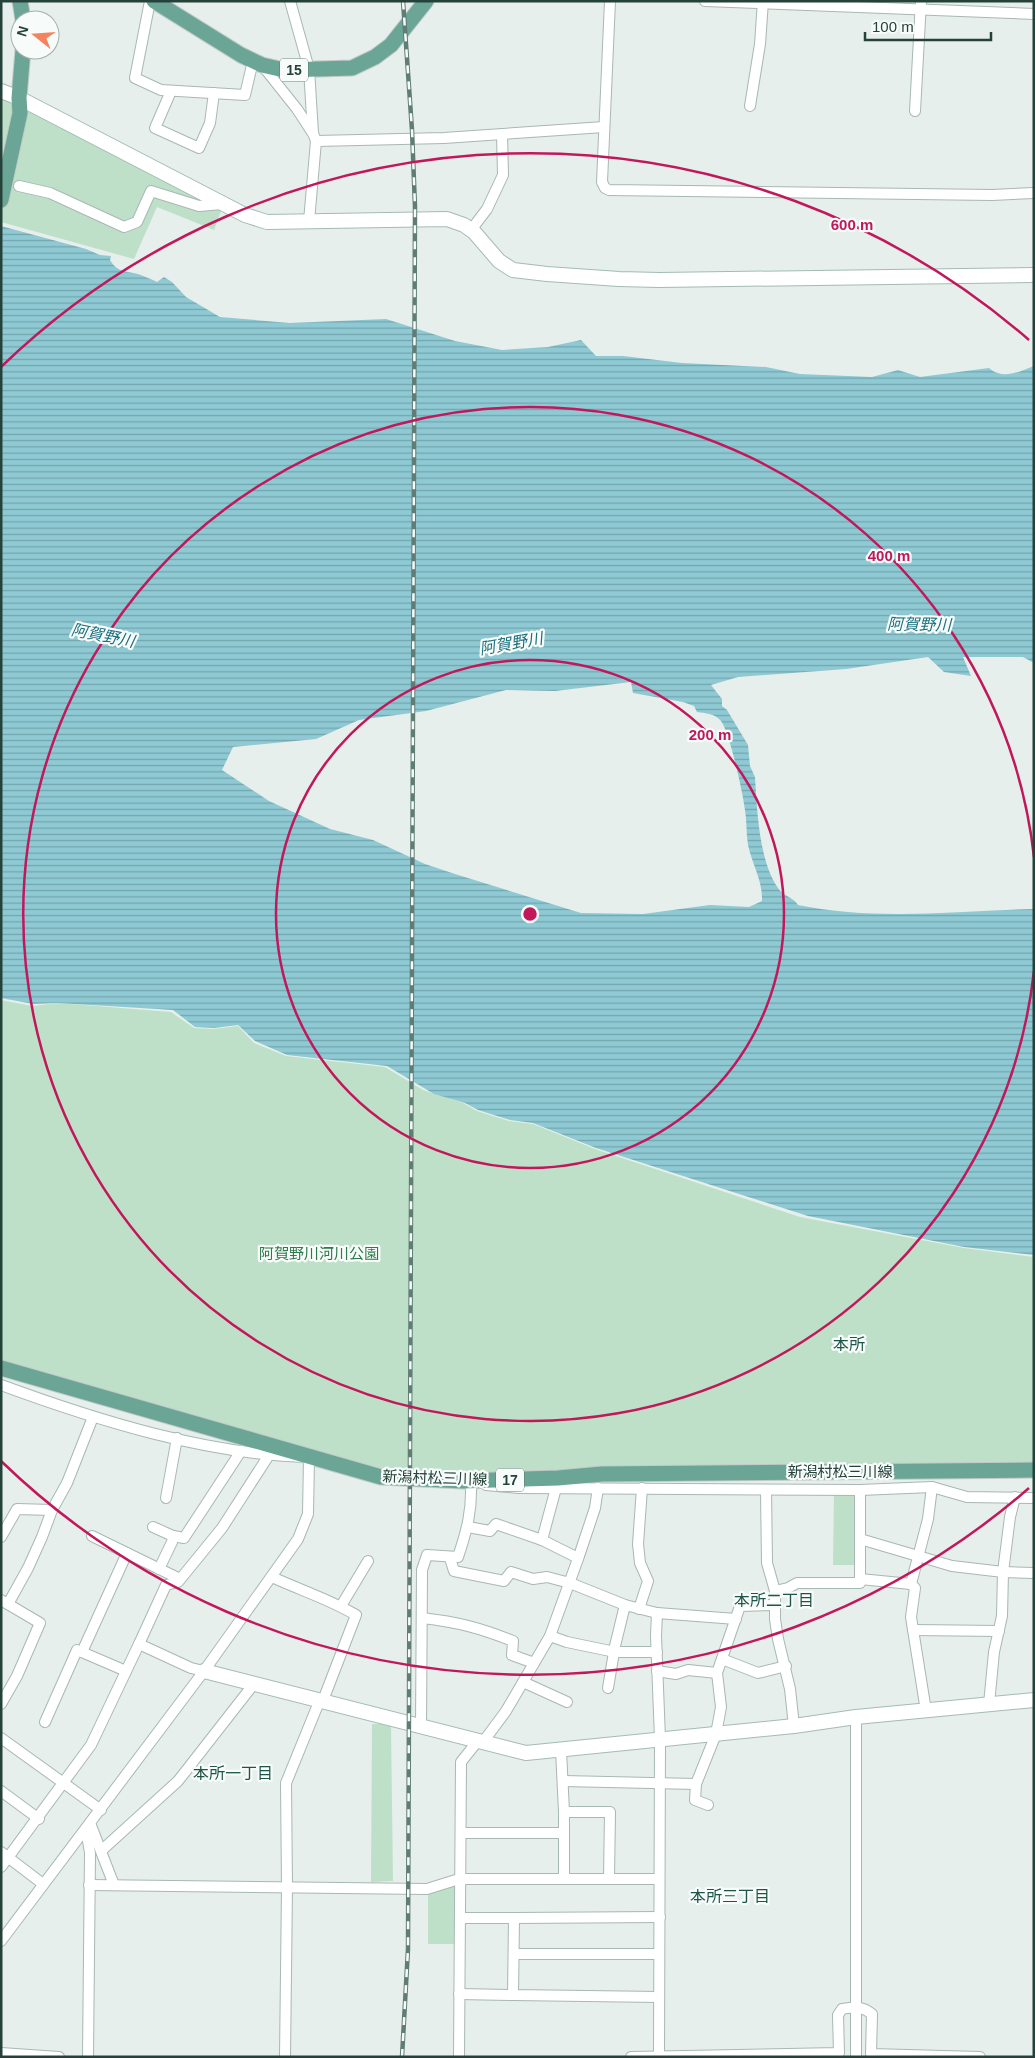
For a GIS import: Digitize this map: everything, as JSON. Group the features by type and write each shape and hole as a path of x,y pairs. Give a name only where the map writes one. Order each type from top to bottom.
{"main road":[{"name":"15","path":"152,1 257,63 274,69 352,68 374,57 391,44 426,1"},
{"path":"1,200 19,105 22,60"},
{"name":"新潟村松三川線","path":"1,1368 381,1477 467,1482 602,1474 1034,1470"}],"street":[{"path":"152,1 135,78 161,90 245,95 257,63 297,109 314,137"},
{"path":"290,1 309,69 314,137 309,221"},
{"path":"610,1 602,182 605,188 609,190 982,195 1034,193"},
{"path":"705,1 921,5 1034,14"},
{"path":"750,106 760,44 763,3"},
{"path":"915,111 921,5"},
{"path":"1,91 19,105 245,215 267,222 446,219 456,221 471,230 499,261 513,270 582,277 659,280 1034,275"},
{"path":"171,91 155,128 198,148 210,123 214,93"},
{"path":"314,137 444,138 604,127"},
{"path":"471,230 487,209 503,175 502,134"},
{"path":"19,186 50,193 124,227 137,222 151,191 199,206 223,204"},
{"path":"1,1385 93,1417 177,1438 269,1455 309,1456 309,1499 304,1528 272,1577 204,1671 1,1941"},
{"path":"1,1704 17,1676 40,1623 5,1602 28,1568 52,1510 67,1483 93,1417"},
{"path":"166,1498 177,1438"},
{"path":"153,1527 173,1536 184,1538 241,1450"},
{"path":"1,1867 5,1855 39,1819 91,1745 166,1584 178,1582 222,1528 269,1455"},
{"path":"421,1728 422,1570 427,1556 458,1557 472,1508 467,1482 500,1488 860,1490 932,1487 967,1497 1034,1498"},
{"path":"911,1584 928,1519 932,1487"},
{"path":"542,1540 556,1488"},
{"path":"459,2057 461,1762 480,1742 524,1682 550,1636 595,1508 598,1488"},
{"path":"639,1608 648,1581 640,1563 638,1544 642,1488"},
{"path":"766,1490 766,1563 775,1590 774,1619 786,1666 794,1726"},
{"path":"775,1590 788,1588 797,1582 860,1583 860,1490"},
{"path":"989,1704 994,1652 1002,1616 1003,1572 1015,1498"},
{"path":"1,1537 4,1522 18,1509 52,1510"},
{"path":"468,1527 490,1531 496,1524 542,1540 578,1558"},
{"path":"92,1536 180,1579"},
{"path":"159,1569 173,1536"},
{"path":"860,1538 961,1568 1034,1573"},
{"path":"82,1652 127,1553"},
{"path":"450,1558 454,1571 486,1579 504,1581 511,1572 532,1579 547,1577 570,1583 625,1605 656,1613 736,1619"},
{"path":"341,1606 368,1561"},
{"path":"272,1577 341,1606 356,1615 286,1783 285,2057"},
{"path":"860,1579 911,1584 915,1588 911,1617 926,1711"},
{"path":"608,1688 615,1646 625,1605"},
{"path":"708,1805 695,1800 696,1784 716,1734 722,1706 717,1673 740,1606 775,1605"},
{"path":"656,1613 660,1739 659,2056"},
{"path":"422,1618 476,1626 513,1641 512,1655 534,1663"},
{"path":"913,1630 999,1631"},
{"path":"550,1636 567,1642 615,1652 657,1652"},
{"path":"138,1644 191,1668 421,1728 526,1753 794,1726 856,1717 1034,1700"},
{"path":"45,1722 77,1650 126,1671"},
{"path":"722,1659 758,1673 786,1666"},
{"path":"657,1671 676,1674 688,1670 717,1673"},
{"path":"524,1682 567,1702"},
{"path":"102,1850 178,1781 254,1684"},
{"path":"856,1717 856,2057"},
{"path":"1,1738 100,1810"},
{"path":"561,1750 564,1812 564,1878"},
{"path":"562,1781 696,1784"},
{"path":"1,1791 39,1819"},
{"path":"564,1812 610,1812 609,1878"},
{"path":"88,1826 102,1850 114,1885"},
{"path":"88,1826 90,1854 88,2057"},
{"path":"461,1833 564,1833"},
{"path":"5,1855 44,1884"},
{"path":"89,1885 427,1889 459,1879 659,1879"},
{"path":"461,1918 660,1917"},
{"path":"513,1995 514,1918"},
{"path":"514,1954 659,1954"},
{"path":"459,1994 659,1997"},
{"path":"631,2057 839,2053 838,2016 842,2009 855,2006 872,2014 871,2054 980,2057"},
{"path":"1,2053 59,2057"}],"green space":[{"path":"1,96 221,211 214,230 157,207 134,259 1,222"},
{"name":"阿賀野川河川公園","path":"1,1000 32,1006 59,1003 171,1012 194,1028 213,1029 238,1026 254,1043 286,1056 385,1067 423,1090 463,1103 477,1111 509,1121 533,1124 595,1149 800,1217 964,1248 1034,1257 1034,1465 477,1478 383,1473 1,1363"},
{"path":"834,1492 855,1492 854,1565 833,1565"},
{"path":"372,1724 391,1726 393,1881 371,1882"},
{"path":"451,1883 456,1887 455,1944 428,1944 428,1890"}],"water":[{"name":"阿賀野川","path":"1,226 86,249 100,255 111,256 110,260 119,269 157,282 164,277 172,282 186,297 220,317 290,323 386,319 455,341 502,350 548,347 581,340 596,356 623,356 682,363 766,367 800,374 872,377 898,370 920,377 989,368 1000,374 1011,374 1034,366 1034,663 1023,657 963,657 971,676 944,672 928,657 846,669 738,677 711,685 722,699 722,706 727,710 748,745 750,766 755,777 760,835 772,877 780,891 798,905 856,913 886,914 1034,909 1034,1255 964,1247 808,1216 596,1148 533,1123 510,1120 478,1110 465,1103 434,1094 387,1066 287,1055 255,1041 238,1025 214,1028 195,1027 173,1010 58,1003 33,1004 1,998","holes":["631,682 633,693 683,702 694,706 697,712 713,715 721,721 732,750 739,778 746,814 748,845 759,880 762,901 749,907 710,905 643,914 581,913 425,864 373,840 330,829 269,801 222,770 233,747 316,739 359,720 426,711 506,690 555,691"]}],"railway":[{"path":"402,2057 408,1949 415,207 403,1"}],"district":[{"name":"本所","path":"849,1344"},
{"name":"本所二丁目","path":"774,1600"},
{"name":"本所一丁目","path":"233,1773"},
{"name":"本所三丁目","path":"730,1896"}]}
